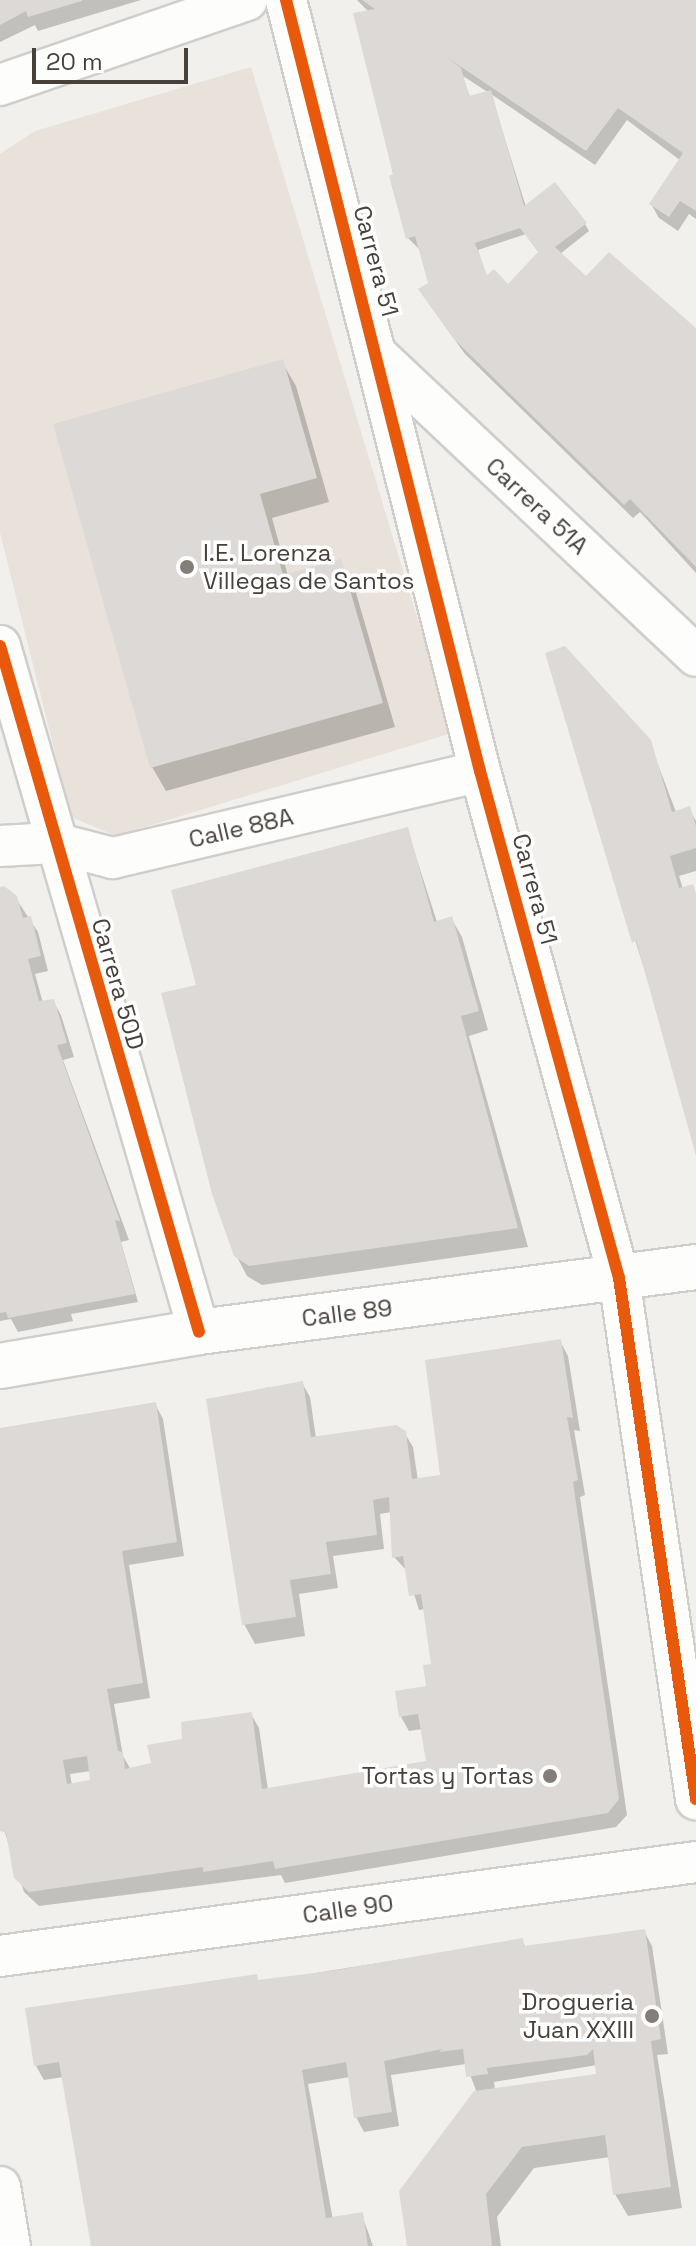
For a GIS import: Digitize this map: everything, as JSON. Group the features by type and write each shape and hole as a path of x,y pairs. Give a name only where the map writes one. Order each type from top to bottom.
{"street":[{"path":"0,85 247,0"},
{"name":"Carrera 51","path":"286,0 480,771 619,1278 696,1799"},
{"name":"Carrera 51A","path":"378,356 696,656"},
{"name":"Carrera 50D","path":"0,646 199,1332"},
{"name":"Calle 88A","path":"0,846 55,843 113,858 480,771"},
{"name":"Calle 89","path":"0,1366 199,1332 696,1267"},
{"name":"Calle 90","path":"0,1956 696,1862"},
{"path":"0,2187 10,2246"}],"shaded area":[{"path":"251,67 452,733 116,836 71,817 0,533 0,154 35,131"}],"building":[{"path":"0,0 82,1 28,17 26,11 0,25"},
{"path":"362,0 696,0 696,211 680,201 669,217 649,204 683,153 618,108 586,151 448,58 461,68 469,96 491,90 524,206 555,182 587,223 555,247 586,276 609,252 696,328 696,567 630,499 624,505 454,339 418,289 428,283 415,236 406,239 353,13 375,9","holes":["520,228 538,252 508,284 494,269 487,275 475,243"]},
{"name":"I.E. Lorenza Villegas de Santos","path":"283,359 317,478 260,494 283,575 341,559 383,703 150,768 53,424"},
{"path":"565,646 651,740 672,812 690,806 696,826 696,848 670,856 679,888 693,884 696,894 696,1156 636,940 632,943 545,653"},
{"path":"408,827 434,922 452,916 479,1011 461,1016 518,1228 249,1266 234,1256 212,1194 161,993 196,985 171,890"},
{"path":"4,886 17,896 23,918 31,916 41,956 28,959 39,1001 54,999 67,1043 57,1045 120,1221 115,1220 135,1294 8,1318 6,1312 0,1313 0,887"},
{"path":"561,1339 573,1418 567,1417 578,1480 573,1482 619,1799 608,1813 275,1869 273,1861 203,1872 203,1867 29,1892 14,1878 6,1833 0,1831 0,1428 156,1402 177,1542 122,1551 143,1683 107,1689 118,1751 123,1752 125,1769 151,1763 147,1745 182,1739 181,1722 252,1712 262,1789 426,1761 418,1714 399,1717 395,1691 426,1686 423,1665 431,1664 421,1594 409,1596 403,1556 392,1558 389,1497 373,1500 377,1535 326,1542 331,1574 290,1580 296,1617 242,1625 206,1399 303,1381 311,1437 396,1425 406,1431 412,1479 440,1475 425,1360","holes":["87,1756 90,1780 67,1784 63,1760"]},
{"path":"645,1929 661,2039 651,2041 671,2187 613,2195 605,2135 522,2147 486,2194 492,2246 407,2246 399,2191 474,2091 596,2074 593,2049 587,2055 487,2068 488,2074 466,2077 463,2049 439,2052 442,2049 384,2061 392,2112 354,2118 346,2062 302,2070 326,2218 363,2212 368,2246 91,2246 59,2062 34,2066 25,2008 257,1974 258,1980 331,1971 523,1938 524,1946"}],"cycle path":[{"path":"286,0 480,771 619,1278 696,1799"},
{"path":"0,646 199,1332"}],"place":[{"name":"I.E. Lorenza Villegas de Santos","path":"187,567"},
{"name":"Tortas y Tortas","path":"550,1776"},
{"name":"Drogueria Juan XXIII","path":"652,2016"}]}
